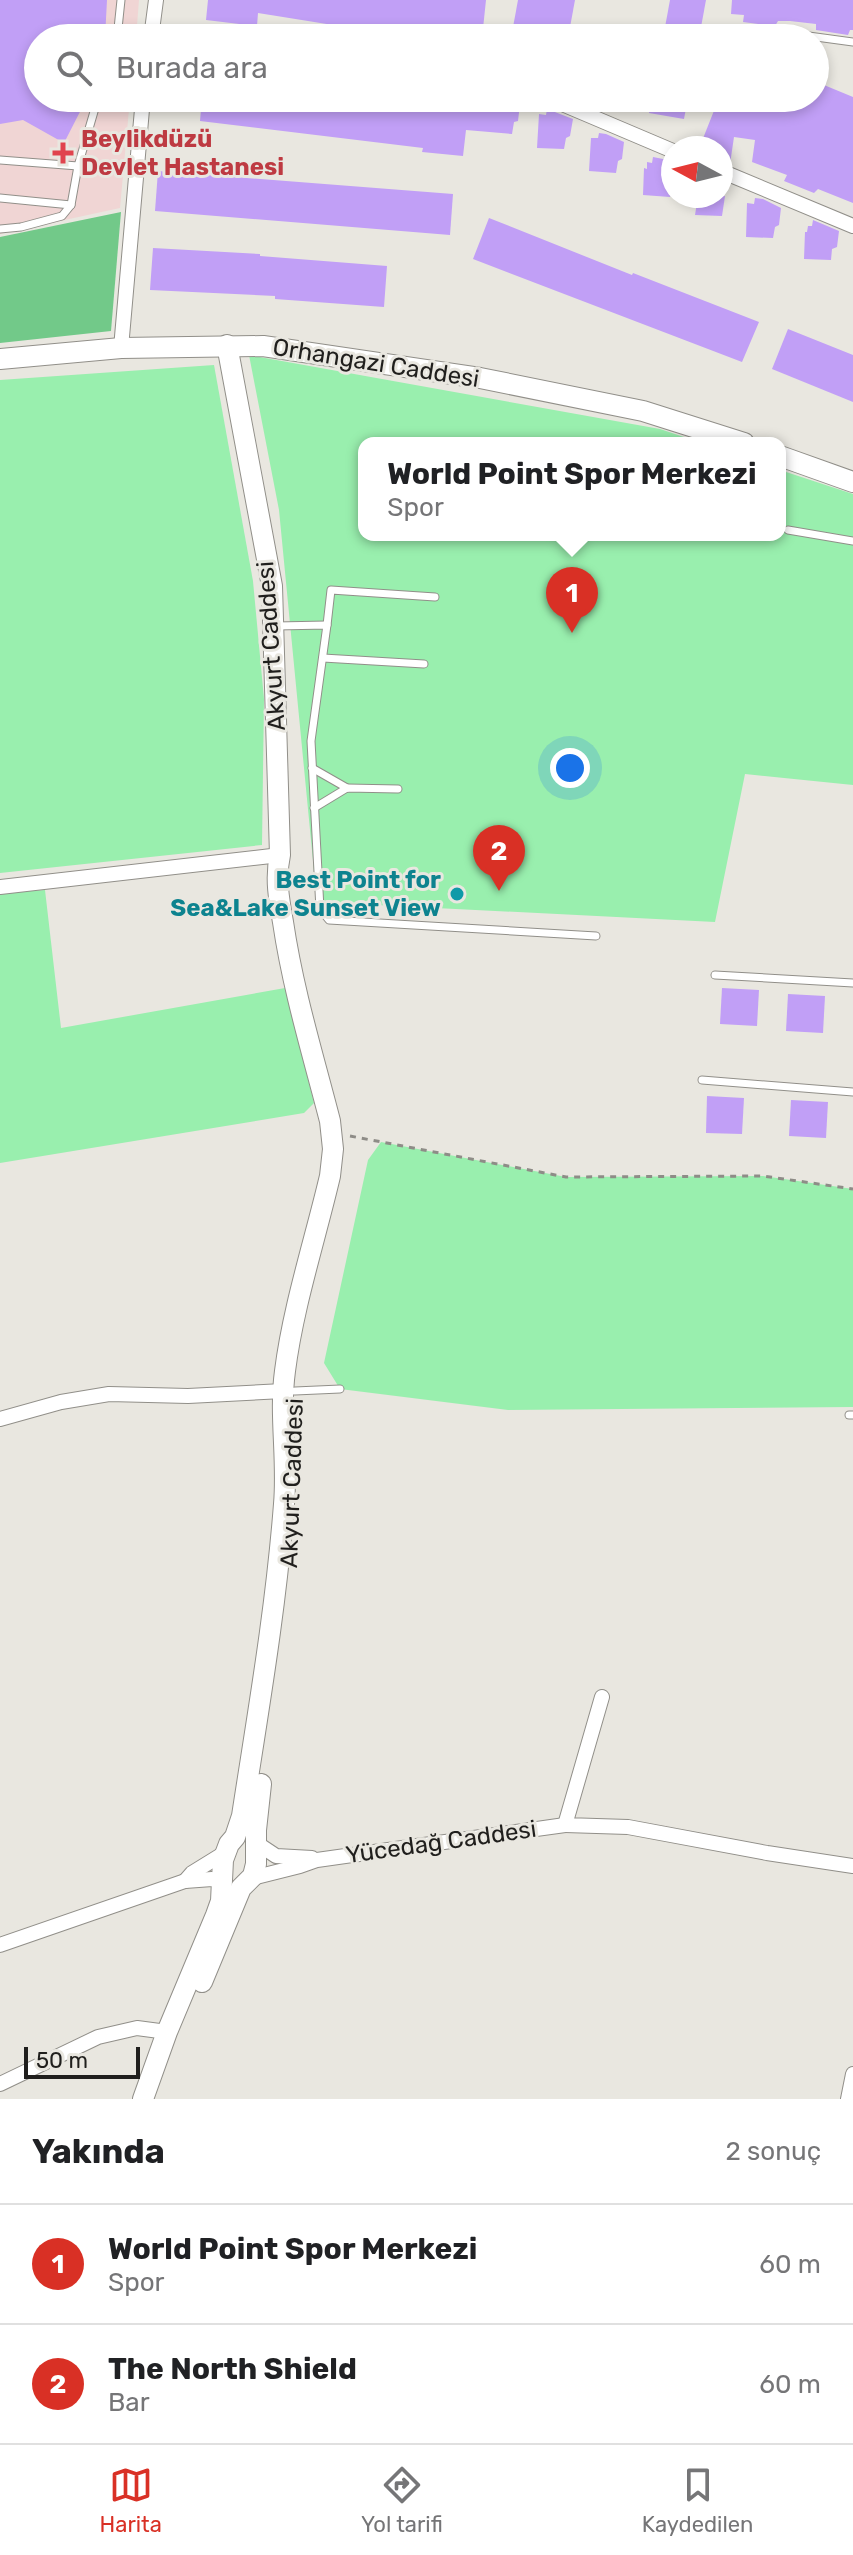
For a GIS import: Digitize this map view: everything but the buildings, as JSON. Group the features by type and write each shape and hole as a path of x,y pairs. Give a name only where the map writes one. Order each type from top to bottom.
{"street":[{"path":"153,24 156,0"},
{"path":"121,348 142,112"},
{"path":"581,112 661,146"},
{"path":"733,176 853,226"},
{"name":"Akyurt Caddesi","path":"143,2099 216,1915 256,1864 258,1807 292,1556 297,1496 287,1356 330,1176 333,1149 330,1121 287,951 276,871 280,855 272,586 227,345"},
{"name":"Orhangazi Caddesi","path":"0,359 121,348 263,346 480,378 643,411 725,437"},
{"path":"786,458 853,482"},
{"path":"0,887 280,855"},
{"name":"Akyurt Caddesi","path":"239,1883 223,1860 242,1816 271,1624 282,1531 289,1391 336,1201 343,1153 343,1134 312,1010 286,866 280,855"},
{"path":"0,1419 61,1402 109,1394 188,1396 289,1391"},
{"path":"565,1825 602,1697"},
{"name":"Yücedağ Caddesi","path":"317,1860 565,1825 628,1827 853,1866"},
{"path":"185,1881 246,1835 276,1856 317,1860"},
{"path":"0,1945 185,1881 212,1879 239,1883 317,1860"},
{"name":"Akyurt Caddesi","path":"156,2099 239,1883"},
{"path":"0,2084 98,2037 137,2028 167,2032"},
{"path":"848,2099 853,2074"}],"lane":[{"path":"118,24 121,0"},
{"path":"829,39 853,42"},
{"path":"0,229 62,216 71,205 78,166 94,112"},
{"path":"0,160 78,166"},
{"path":"0,198 71,205"},
{"path":"788,530 853,541"},
{"path":"435,597 331,590 311,741 320,909 329,920 596,936"},
{"path":"274,627 327,625"},
{"path":"323,658 424,664"},
{"path":"312,768 347,788 398,789"},
{"path":"314,808 347,788"},
{"path":"715,975 853,983"},
{"path":"702,1080 853,1092"},
{"path":"289,1391 340,1389"}],"path":[{"path":"343,1134 566,1177 763,1176 853,1189"}],"shaded area":[{"name":"Beylikdüzü Devlet Hastanesi","path":"0,0 139,0 137,24 24,24 24,112 129,112 120,208 0,234"}],"green space":[{"path":"121,212 111,331 0,343 0,237"},
{"path":"249,355 660,429 684,437 358,437 358,541 786,541 786,472 853,494 853,785 745,774 715,922 317,902 279,510"},
{"path":"214,365 253,581 264,699 262,845 0,873 0,380"},
{"path":"45,890 61,1028 285,988 314,1103 304,1113 0,1163 0,893"},
{"path":"381,1142 566,1177 763,1176 853,1189 853,1407 508,1410 340,1389 324,1363 368,1160"}],"place":[{"name":"Beylikdüzü Devlet Hastanesi","path":"63,153"},
{"name":"World Point Spor Merkezi","path":"572,633"},
{"name":"The North Shield","path":"499,891"},
{"name":"Best Point for Sea&Lake Sunset View","path":"457,894"}]}
